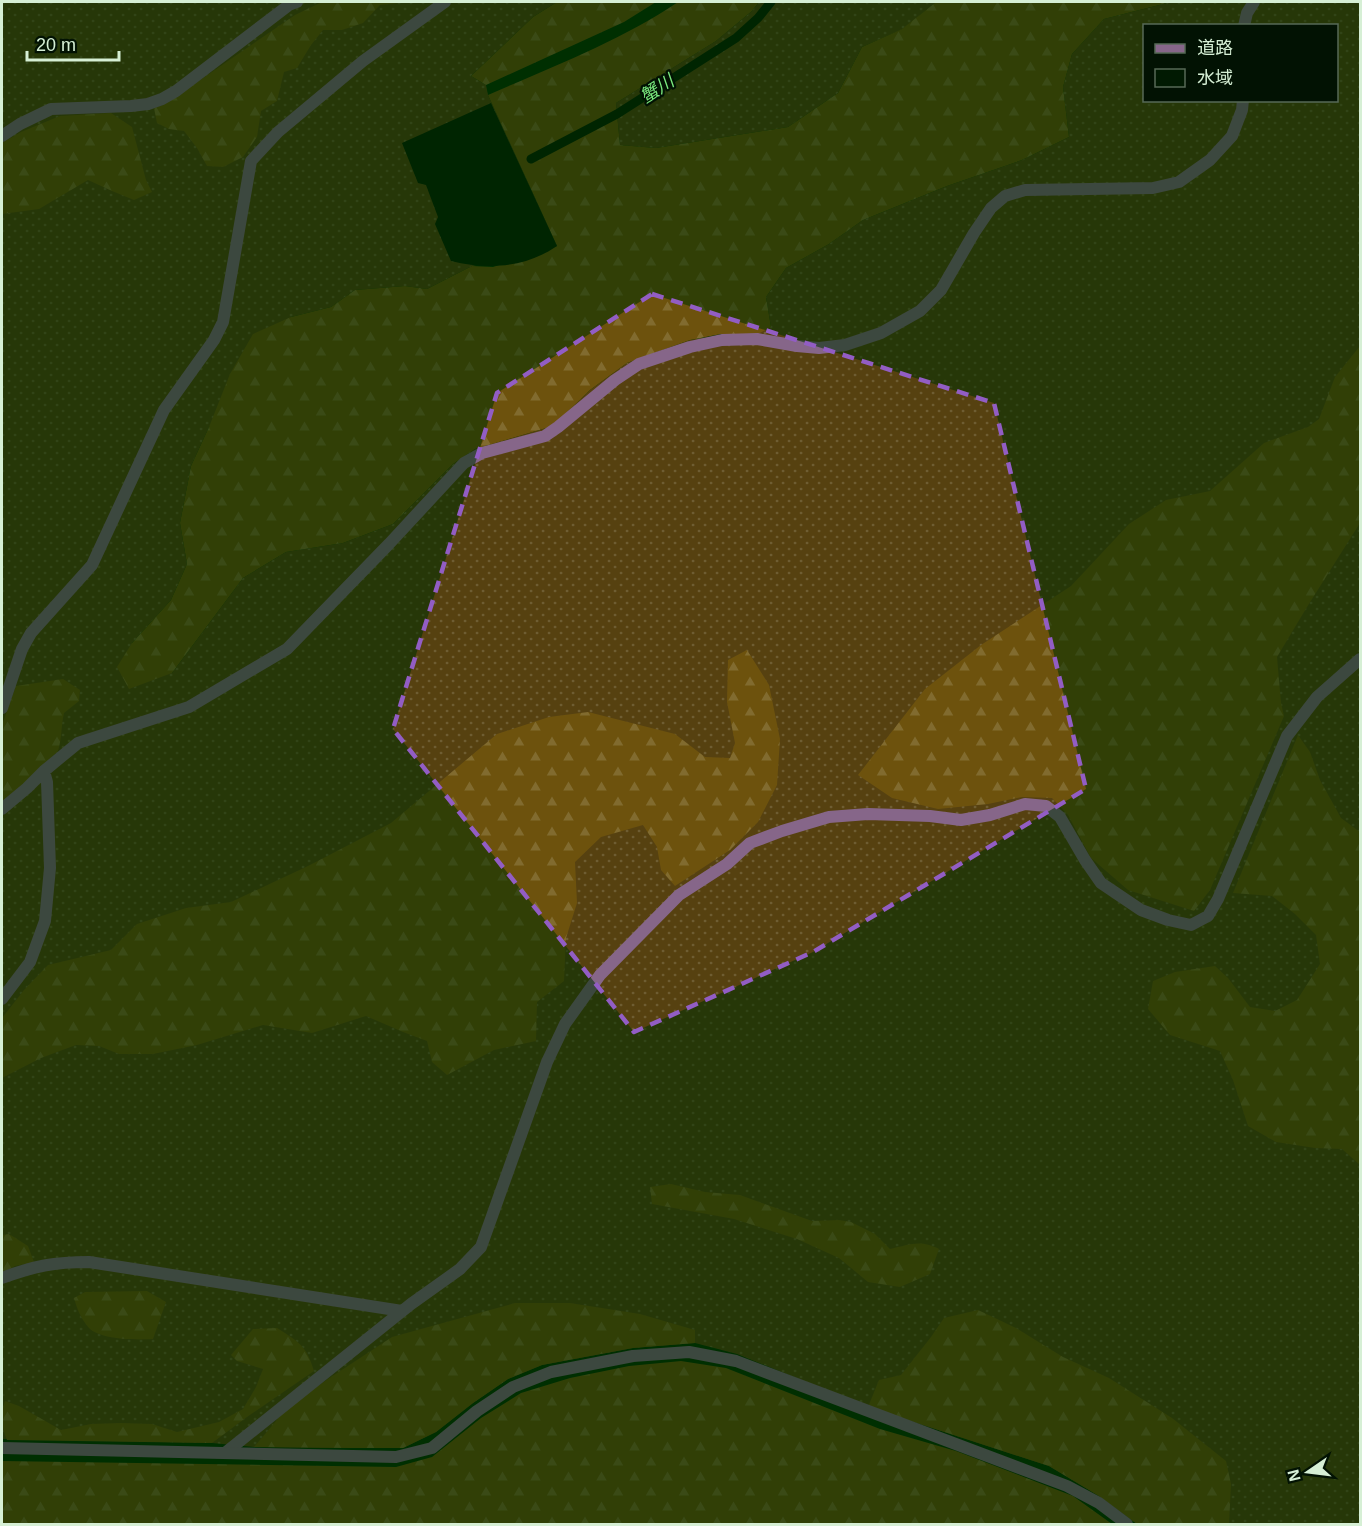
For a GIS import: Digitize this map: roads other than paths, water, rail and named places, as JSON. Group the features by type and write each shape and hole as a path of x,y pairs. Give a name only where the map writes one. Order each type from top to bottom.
{"street":[{"path":"2,136 20,124 51,109 131,106 162,99 297,2"},
{"path":"2,708 22,649 31,633 92,565 164,410 214,340 223,322 251,160 278,132 363,61 445,2"},
{"path":"1244,24 1247,13 1254,2"},
{"path":"2,809 78,743 189,707 287,649 464,463 482,453 544,436 639,364 690,347 722,340 757,339 819,348 845,345 881,333 920,311 941,290 979,224 991,208 1005,196 1025,190 1153,188 1179,182 1210,160 1232,136 1243,102"},
{"path":"225,1453 402,1311 460,1269 481,1248 547,1062 565,1024 600,975 679,895 727,864 750,843 829,817 868,814 930,816 962,820 990,815 1025,804 1046,806 1060,816 1101,883 1141,910 1168,920 1191,925 1208,916 1218,899 1287,736 1317,697 1360,659"},
{"path":"2,999 30,962 45,921 50,868 47,782 44,771"},
{"path":"2,1278 32,1267 65,1262 89,1262 402,1311"},
{"path":"2,1448 396,1458 432,1448 477,1411 513,1387 551,1372 633,1356 689,1352 736,1361 1067,1486 1099,1503 1127,1524"}],"water":[{"path":"491,103 557,246 519,263 479,266 451,261 435,224 438,217 426,185 418,183 402,143"}],"waterway":[{"name":"蟹川","path":"531,159 617,114 736,38 758,18 771,2"}]}
